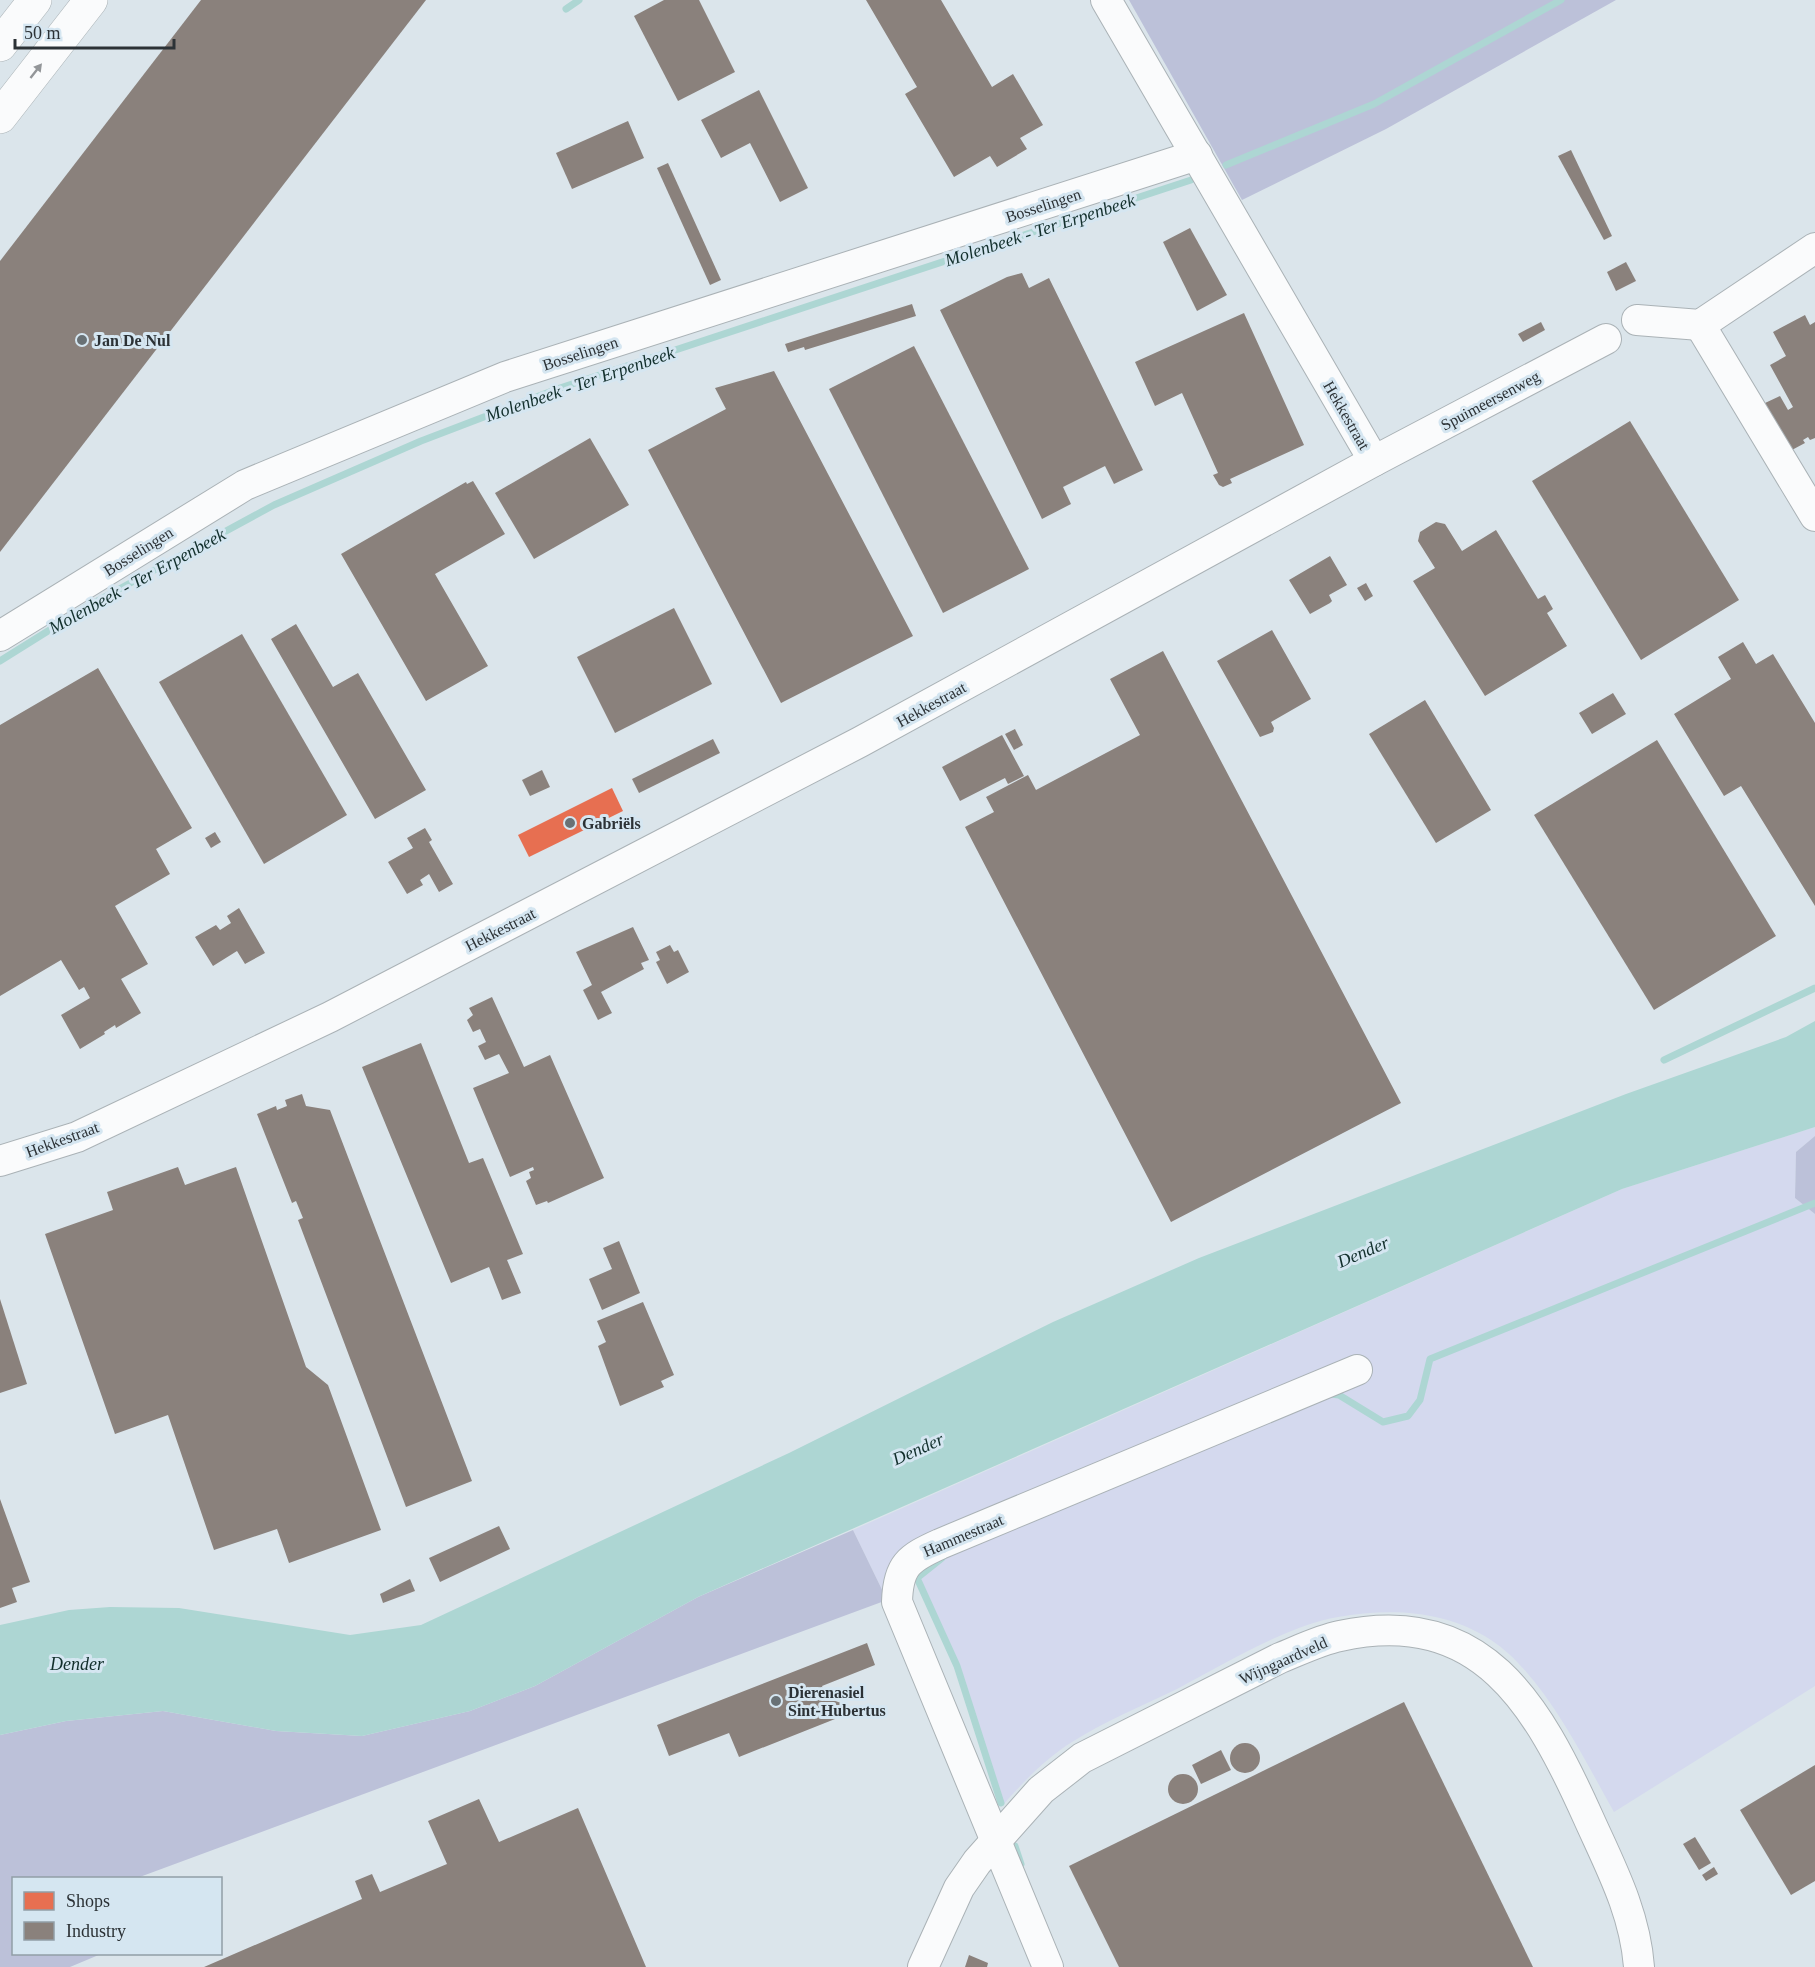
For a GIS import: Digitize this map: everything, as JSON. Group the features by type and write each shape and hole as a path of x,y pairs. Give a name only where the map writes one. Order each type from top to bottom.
{"main road":[{"path":"0,45 35,0"},
{"path":"0,117 91,0"}],"street":[{"name":"Hekkestraat","path":"0,1161 77,1137 330,1017 860,742 1374,461 1106,0"},
{"name":"Bosselingen","path":"0,636 245,485 505,377 1197,155"},
{"path":"1637,320 1700,325 1815,248"},
{"path":"1700,325 1815,516"},
{"name":"Spuimeersenweg","path":"1374,461 1606,339"},
{"name":"Hammestraat","path":"1048,1967 897,1602 897,1581 911,1557 1358,1370"},
{"name":"Wijngaardveld","path":"923,1967 959,1888 996,1837 1041,1790 1082,1758 1280,1658 1340,1636 1413,1631 1448,1641 1480,1656 1503,1676 1531,1709 1561,1758 1616,1875 1628,1910 1639,1967"}],"shaded area":[{"path":"1129,0 1616,0 1386,129 1242,200"},
{"path":"1815,1127 1815,1136 1796,1152 1795,1198 1815,1214 1815,1686 1614,1812 1576,1743 1545,1695 1510,1655 1491,1640 1455,1622 1436,1617 1397,1612 1358,1614 1319,1621 1298,1628 1110,1720 1085,1734 1044,1763 1002,1806 957,1666 917,1578 887,1600 853,1530 1622,1189"},
{"path":"1815,1136 1815,1214 1795,1198 1796,1152"},
{"path":"853,1530 887,1600 140,1877 12,1877 12,1955 99,1955 70,1967 0,1967 0,1735 66,1721 163,1711 276,1731 362,1736 470,1711 535,1686 698,1597"}],"water":[{"name":"Dender","path":"1815,1021 1815,1127 1622,1189 698,1597 535,1686 470,1711 362,1736 276,1731 163,1711 66,1721 0,1735 0,1625 69,1610 110,1607 179,1608 350,1635 421,1625 789,1453 1053,1322 1199,1258 1626,1094 1786,1037"}],"building: Shops":[{"name":"Gabriëls","path":"612,788 623,811 529,857 518,835"}],"building: Industry":[{"name":"Jan De Nul","path":"201,0 426,0 0,552 0,261"},
{"path":"664,0 699,0 735,72 678,101 634,16"},
{"path":"866,0 941,0 992,87 1013,74 1043,125 1020,138 1027,149 997,167 990,156 954,177 905,94 917,87"},
{"path":"759,90 808,188 780,202 750,143 721,158 701,120"},
{"path":"628,121 644,158 572,189 556,153"},
{"path":"1571,150 1612,236 1604,240 1558,156"},
{"path":"668,163 721,280 710,285 657,168"},
{"path":"1190,228 1227,295 1197,311 1163,242"},
{"path":"1626,262 1636,281 1616,291 1607,272"},
{"path":"1022,273 1029,288 1049,278 1143,470 1114,484 1105,466 1063,487 1071,504 1042,519 940,310 1007,277"},
{"path":"912,304 916,316 805,350 804,347 788,352 785,344"},
{"path":"1244,313 1304,445 1230,479 1232,483 1223,487 1213,475 1218,473 1182,393 1155,406 1135,362"},
{"path":"1805,315 1810,325 1815,322 1815,438 1810,440 1808,437 1803,440 1805,443 1790,451 1765,403 1780,396 1788,410 1793,407 1770,365 1786,356 1773,332"},
{"path":"1541,322 1545,330 1523,342 1518,334"},
{"path":"914,346 1029,569 943,613 829,389"},
{"path":"774,371 913,636 781,703 648,450 726,409 715,388"},
{"path":"1630,421 1739,600 1641,660 1532,481"},
{"path":"590,438 629,505 534,559 495,493"},
{"path":"473,481 505,534 435,574 488,666 426,701 341,554 466,482 467,484"},
{"path":"1436,522 1445,524 1462,551 1496,530 1538,599 1545,595 1553,609 1547,613 1567,646 1485,696 1413,581 1435,568 1418,541 1420,532"},
{"path":"1330,556 1347,585 1329,595 1332,601 1330,603 1310,614 1289,580"},
{"path":"1366,583 1373,596 1365,601 1357,588"},
{"path":"674,608 712,684 615,733 577,657"},
{"path":"296,624 333,687 358,673 426,790 375,819 271,639"},
{"path":"1272,630 1311,699 1271,722 1273,732 1260,737 1217,661"},
{"path":"242,634 347,815 264,864 159,682"},
{"path":"1743,642 1756,664 1773,654 1815,723 1815,906 1741,786 1724,796 1674,714 1731,679 1718,657"},
{"path":"1163,651 1401,1103 1171,1222 965,827 994,812 986,797 1028,775 1036,790 1140,735 1110,679"},
{"path":"98,668 192,828 156,849 170,874 115,906 148,964 121,979 141,1013 116,1028 115,1025 80,1049 61,1015 90,998 84,987 79,990 61,960 0,996 0,725"},
{"path":"1613,693 1626,714 1592,734 1579,713"},
{"path":"1425,700 1491,810 1436,843 1369,734"},
{"path":"1015,729 1023,745 1014,750 1005,734"},
{"path":"1002,735 1024,776 1008,784 1005,778 960,801 942,767"},
{"path":"713,739 720,753 639,793 632,779"},
{"path":"1657,740 1776,936 1654,1010 1534,815"},
{"path":"542,770 550,787 530,796 522,780"},
{"path":"425,828 432,840 429,842 453,884 439,892 429,874 420,880 423,885 407,894 388,862 413,848 407,838"},
{"path":"215,832 221,842 211,848 205,838"},
{"path":"239,908 265,953 245,964 237,951 213,966 195,937 216,925 220,930 231,923 227,916"},
{"path":"633,927 649,960 641,963 644,969 601,992 612,1013 598,1020 583,990 592,985 576,952"},
{"path":"670,945 674,952 678,950 689,972 667,984 656,962 660,960 656,952"},
{"path":"492,997 524,1067 550,1055 604,1178 548,1203 547,1201 536,1205 526,1181 531,1178 529,1172 534,1170 533,1167 510,1177 473,1088 509,1073 499,1054 485,1060 478,1046 486,1042 480,1029 473,1032 467,1020 473,1015 469,1008"},
{"path":"421,1043 469,1163 483,1158 523,1254 507,1260 521,1293 502,1300 489,1267 451,1283 362,1067"},
{"path":"302,1094 306,1106 330,1110 472,1481 406,1507 298,1220 303,1218 296,1201 292,1203 257,1114 276,1106 277,1110 287,1106 285,1100"},
{"path":"178,1167 185,1185 236,1167 306,1367 328,1385 381,1530 289,1563 277,1529 214,1550 168,1415 115,1434 45,1234 113,1210 107,1192"},
{"path":"619,1241 640,1293 602,1310 589,1279 612,1269 603,1248"},
{"path":"0,1299 27,1384 0,1393"},
{"path":"643,1302 674,1375 661,1381 664,1387 620,1406 598,1346 606,1342 597,1321"},
{"path":"0,1499 30,1582 12,1588 17,1602 0,1608"},
{"path":"499,1526 510,1549 440,1582 429,1558"},
{"path":"410,1579 415,1591 383,1603 380,1594"},
{"name":"Dierenasiel Sint-Hubertus","path":"867,1643 875,1665 822,1686 827,1698 841,1703 835,1719 739,1757 729,1733 669,1756 657,1725"},
{"path":"1404,1702 1533,1967 1119,1967 1069,1866"},
{"path":"1245,1743 1251,1744 1259,1752 1259,1764 1251,1772 1245,1773 1239,1772 1231,1764 1230,1758 1231,1752 1239,1744"},
{"path":"1221,1750 1231,1770 1201,1784 1192,1765"},
{"path":"1815,1765 1815,1881 1791,1895 1740,1810"},
{"path":"1183,1774 1189,1775 1197,1783 1197,1795 1189,1803 1183,1804 1177,1803 1169,1795 1168,1789 1169,1783 1177,1775"},
{"path":"479,1799 499,1842 578,1808 646,1967 204,1967 362,1899 355,1881 372,1874 380,1892 447,1864 428,1821"},
{"path":"1695,1837 1711,1863 1699,1870 1683,1844"},
{"path":"1714,1867 1718,1874 1706,1881 1702,1875"},
{"path":"969,1955 988,1963 987,1967 965,1967"}],"waterway":[{"path":"566,9 579,0"},
{"name":"Molenbeek - Ter Erpenbeek","path":"1226,165 1374,104 1561,0"},
{"name":"Molenbeek - Ter Erpenbeek","path":"0,661 88,606 274,505 421,441 560,388 1191,180"},
{"path":"1664,1060 1815,988"},
{"path":"1330,1394 1339,1395 1383,1422 1408,1416 1420,1400 1430,1359 1815,1203"},
{"path":"942,1558 917,1578 957,1666 1001,1803"},
{"path":"1015,1846 1021,1864"}],"place":[{"name":"Jan De Nul","path":"82,340"},
{"name":"Gabriëls","path":"570,823"},
{"name":"Dierenasiel Sint-Hubertus","path":"776,1701"}]}
